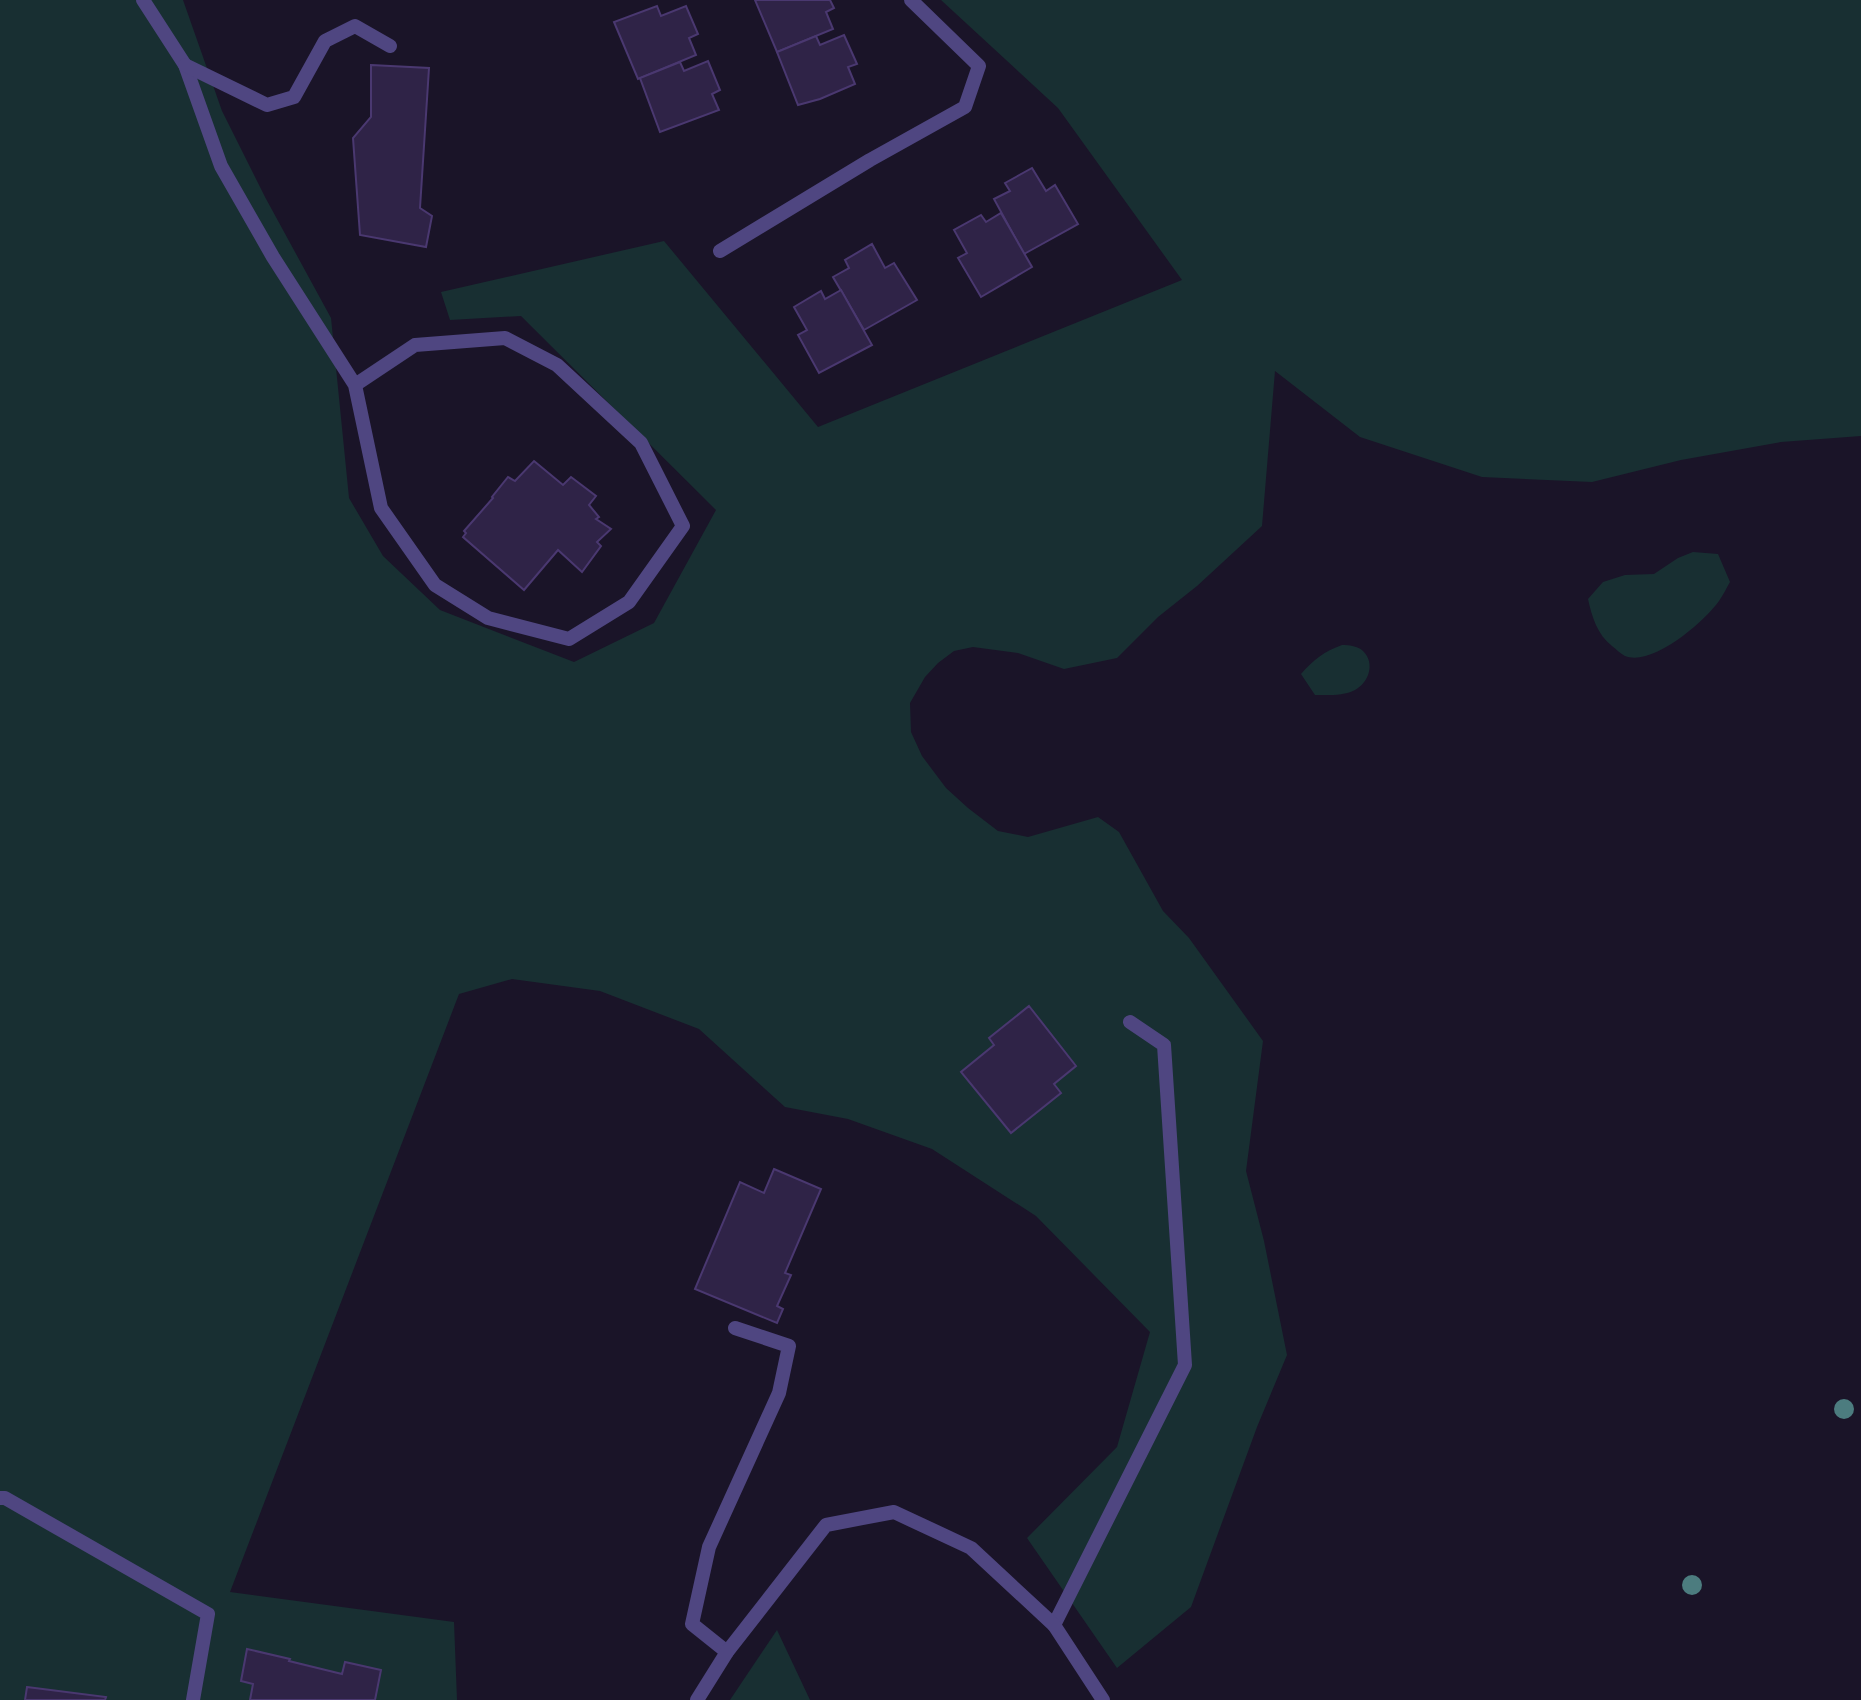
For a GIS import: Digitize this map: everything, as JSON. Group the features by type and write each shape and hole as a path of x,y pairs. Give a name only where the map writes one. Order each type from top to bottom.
{"street":[{"path":"143,0 185,65 221,166 273,257 355,385 381,508 435,585 488,618 569,639 629,602 683,526 641,443 557,365 505,338 415,345 355,385"},
{"path":"720,251 870,160 965,107 979,66 911,0"},
{"path":"185,65 267,105 293,97 325,41 355,26 390,46"},
{"path":"1054,1625 1185,1366 1164,1045 1130,1022"},
{"path":"727,1652 692,1623 709,1547 779,1393 789,1346 735,1328"},
{"path":"0,1498 5,1498 208,1614 193,1700"},
{"path":"696,1700 727,1652 826,1525 894,1512 971,1548 1054,1625 1103,1700"}],"green space":[{"path":"0,0 183,0 222,111 331,318 349,498 383,556 440,610 574,662 654,623 716,510 521,316 450,320 441,292 664,241 818,427 1182,280 1058,108 941,0 1861,0 1861,436 1781,442 1681,460 1592,482 1482,477 1360,437 1275,371 1262,526 1197,586 1158,617 1117,658 1064,669 1018,653 973,647 954,651 925,677 910,703 911,732 922,756 946,788 998,831 1028,837 1098,817 1119,832 1163,911 1189,938 1263,1041 1246,1171 1264,1241 1287,1355 1257,1427 1191,1607 1117,1668 1027,1538 1117,1447 1150,1332 1036,1216 932,1149 848,1119 785,1107 699,1029 600,991 512,979 459,994 230,1592 454,1622 457,1700 0,1700"},
{"path":"1693,552 1718,554 1730,582 1719,601 1690,631 1663,649 1636,658 1622,654 1599,631 1588,599 1603,582 1625,575 1654,574 1678,558"},
{"path":"1342,645 1359,648 1367,656 1370,667 1367,678 1360,687 1351,692 1315,695 1301,674 1320,656"},
{"path":"777,1630 810,1700 730,1700"}],"building":[{"path":"755,0 830,0 834,8 826,12 833,29 777,52"},
{"path":"657,6 661,16 686,6 698,34 689,38 696,55 638,79 614,22"},
{"path":"844,35 857,64 848,67 855,84 798,105 777,52 816,36 820,45"},
{"path":"708,61 720,90 712,94 719,110 660,132 640,78 680,62 684,71"},
{"path":"371,65 429,68 420,208 432,216 426,247 360,235 353,138 371,117"},
{"path":"1032,168 1046,191 1055,185 1078,224 1024,254 994,199 1010,191 1005,183"},
{"path":"1001,213 1032,267 981,297 958,258 967,253 954,230 981,215 986,222"},
{"path":"872,244 885,268 894,263 917,300 864,330 833,277 849,268 845,260"},
{"path":"841,290 872,345 819,373 798,335 807,330 794,307 821,291 825,299"},
{"path":"534,461 563,485 571,477 596,496 589,505 599,517 596,519 611,529 597,542 601,546 582,572 558,550 524,590 463,537 466,533 464,531 508,477 515,481"},
{"path":"1029,1006 1076,1066 1054,1084 1061,1093 1011,1133 961,1072 994,1045 989,1038"},
{"path":"774,1169 821,1189 785,1273 791,1275 777,1306 783,1309 777,1323 695,1289 740,1182 764,1193"},
{"path":"247,1649 342,1674 345,1662 381,1670 375,1700 250,1700 253,1684 241,1681"},
{"path":"27,1687 106,1697 105,1700 25,1700"}]}
